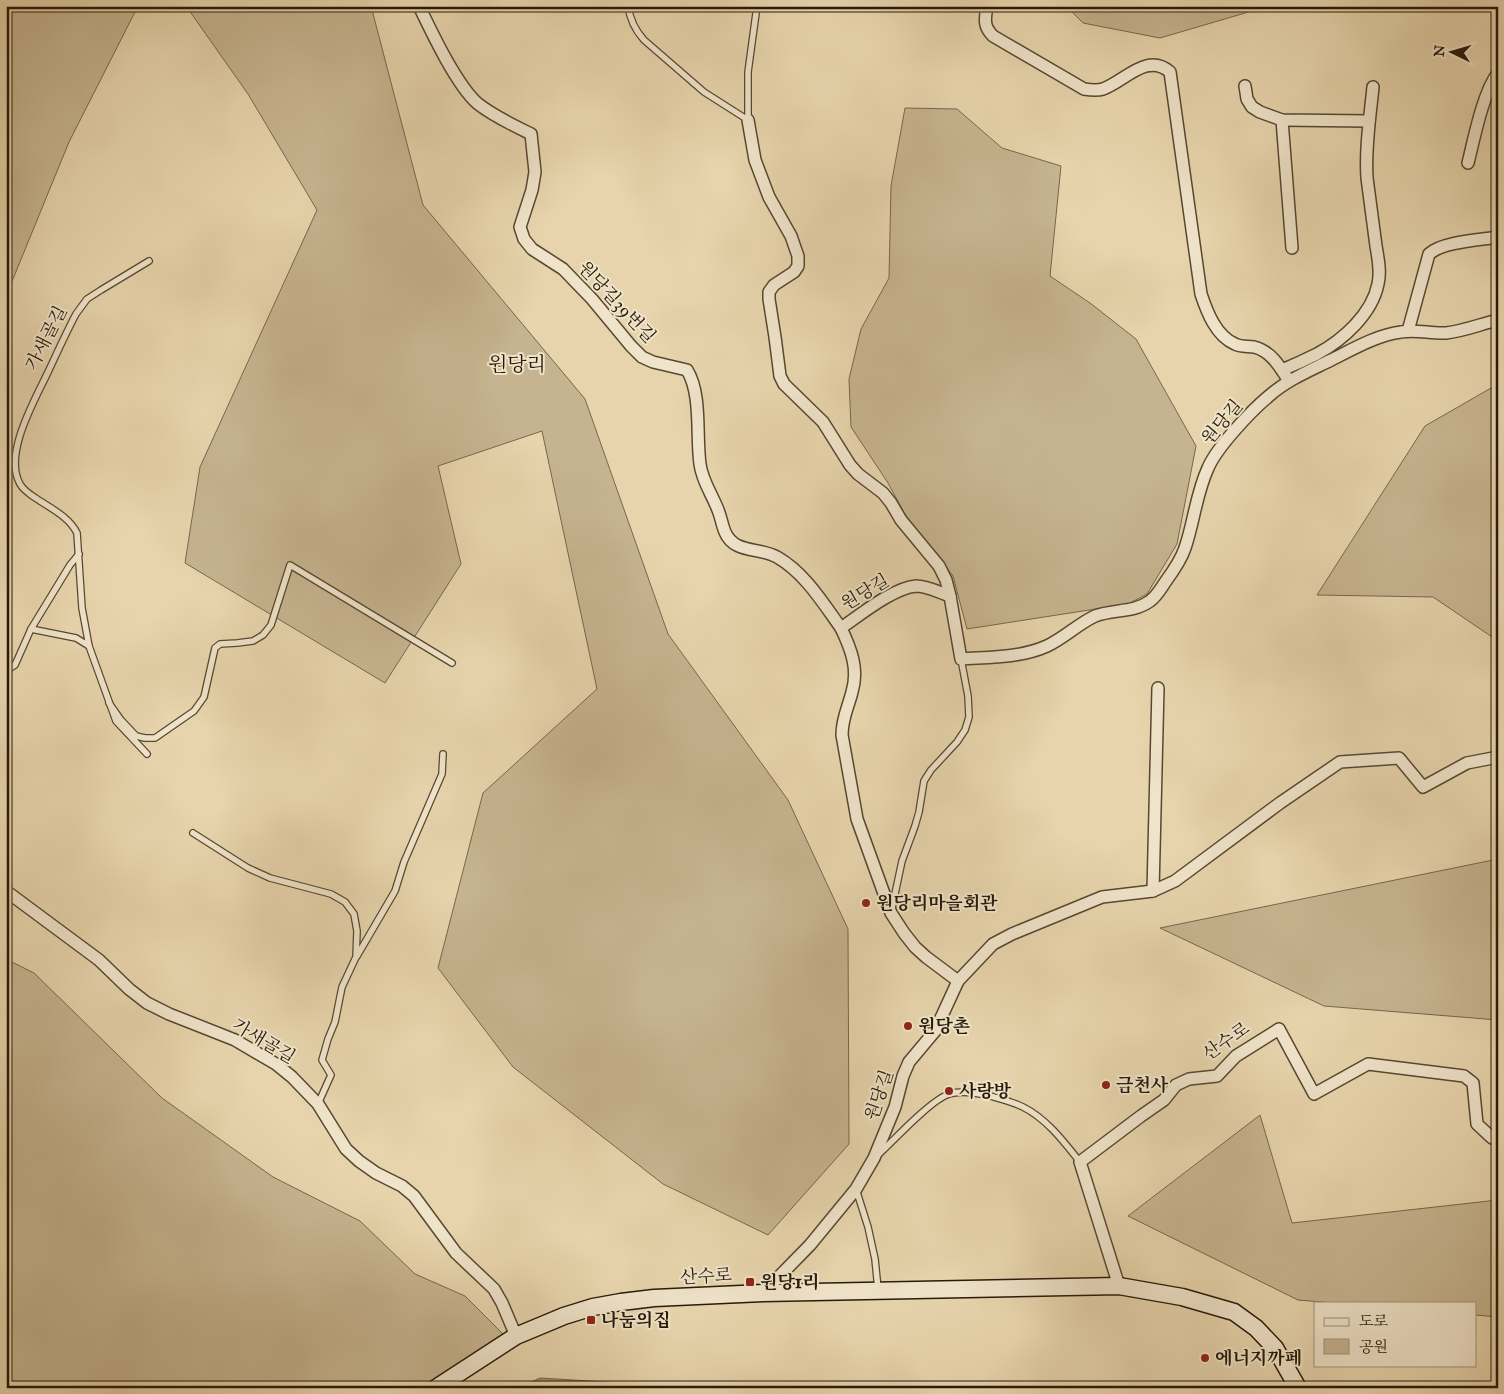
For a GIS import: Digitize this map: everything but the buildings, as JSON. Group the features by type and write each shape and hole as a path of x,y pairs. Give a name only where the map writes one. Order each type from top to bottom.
{"main road":[{"name":"산수로","path":"436,1388 516,1336 564,1316 622,1302 654,1298 763,1293 1119,1286 1182,1297 1234,1312 1256,1328 1275,1348 1298,1388"}],"street":[{"name":"원당길39번길","path":"418,6 453,71 476,102 531,134 534,172 532,190 520,227 524,239 532,249 563,269 642,356 653,362 687,370 692,378 696,393 700,465 704,482 718,510 725,533 732,542 743,548 776,556 790,566 804,580 841,628"},
{"path":"987,6 985,23 987,30 993,36 1084,89 1103,89 1146,66 1164,67 1170,72 1201,294 1206,308 1212,321 1226,339 1236,345 1264,351 1272,357 1289,381"},
{"path":"1468,163 1486,95 1490,84 1498,73"},
{"path":"1246,86 1247,99 1252,107 1282,120 1370,121"},
{"path":"1282,370 1318,353 1333,343 1348,331 1367,311 1375,296 1379,266 1367,177 1367,153 1373,87"},
{"path":"748,120 755,160 769,197 791,236 798,256 798,266 794,272 774,285 769,292 780,376 784,384 823,422 858,474 883,493 892,503 901,520 939,566 946,580 950,596 961,659"},
{"path":"1282,120 1292,248"},
{"path":"1408,331 1429,254 1434,249 1444,246 1498,237"},
{"name":"원당길","path":"961,659 1010,656 1030,652 1048,645 1096,616 1140,606 1158,594 1179,562 1186,547 1199,492 1209,466 1218,451 1251,413 1289,381 1358,346 1388,335 1408,331 1446,333 1498,320"},
{"name":"원당길","path":"763,1293 810,1245 856,1189 874,1158 895,1107 903,1076 909,1062 936,1031 958,981 915,947 892,913 857,819 842,735 842,722 855,678 855,664 841,628 897,591 917,586 950,596"},
{"path":"1153,891 1158,688"},
{"path":"958,981 993,944 1012,934 1102,897 1153,891 1175,881 1280,803 1340,762 1400,758 1423,787 1467,763 1498,757"},
{"name":"가새골길","path":"6,890 99,960 128,989 147,1003 169,1014 235,1040 276,1064 292,1077 318,1104 346,1148 359,1161 402,1186 414,1196 456,1253 494,1289 516,1336"},
{"name":"산수로","path":"1080,1162 1164,1100 1176,1085 1189,1079 1217,1076 1236,1056 1279,1029 1314,1094 1368,1064 1464,1076 1473,1083 1477,1124 1492,1138 1498,1138"},
{"path":"1080,1162 1119,1286"}],"lane":[{"path":"628,6 629,16 636,31 644,40 704,92 748,120"},
{"path":"748,120 748,72 757,6"},
{"name":"가새골길","path":"109,703 89,646 82,608 77,533 73,525 59,513 27,492 20,484 16,471 16,456 25,421 76,314 87,299 149,261"},
{"path":"6,671 15,665 31,628 70,565 79,554"},
{"path":"109,703 136,736 145,738 155,738 194,711 204,697 214,648 220,644 253,641 263,635 271,625 290,565 452,663"},
{"path":"31,628 76,638 89,646"},
{"path":"892,913 902,860 919,812 924,781 930,770 957,742 965,730 969,717 968,696 961,659"},
{"path":"109,703 116,720 147,754"},
{"path":"318,1104 331,1075 322,1060 335,1022 342,987 356,957 395,890 404,862 442,774 443,754"},
{"path":"192,833 248,868 270,878 331,894 345,902 354,914 357,932 356,957"},
{"path":"874,1158 931,1106 948,1094 963,1092 980,1093 1023,1107 1062,1139 1080,1162"},
{"path":"856,1189 868,1227 875,1259 878,1291"}],"green space":[{"path":"6,6 138,6 69,142 6,296"},
{"path":"186,6 371,6 423,205 585,399 668,634 788,800 848,929 849,1144 768,1235 663,1184 513,1067 438,968 483,793 597,689 542,431 438,466 461,564 385,683 185,563 200,467 317,210 248,94"},
{"path":"1066,6 1250,6 1252,11 1160,38 1083,23"},
{"path":"905,108 957,109 1002,148 1061,166 1050,276 1090,303 1136,339 1196,446 1177,544 1147,594 1128,604 967,629 953,576 906,516 888,483 851,427 849,379 861,329 889,278 891,186"},
{"path":"1498,384 1498,641 1433,597 1317,595 1425,426"},
{"path":"1498,859 1498,1020 1324,1006 1160,928"},
{"path":"6,959 34,973 162,1098 273,1177 360,1221 415,1274 465,1296 504,1335 422,1388 6,1388"},
{"path":"1260,1115 1292,1223 1498,1200 1498,1317 1476,1315 1476,1302 1323,1302 1298,1300 1128,1216"}],"water":[{"path":"540,1378 707,1388 518,1388"}],"place":[{"name":"원당리마을회관","path":"866,903"},
{"name":"원당촌","path":"908,1026"},
{"name":"금천사","path":"1106,1085"},
{"name":"사랑방","path":"949,1091"},
{"name":"원당1리","path":"750,1282"},
{"name":"나눔의집","path":"591,1320"},
{"name":"에너지까페","path":"1205,1358"}],"district":[{"name":"원당리","path":"517,364"}]}
